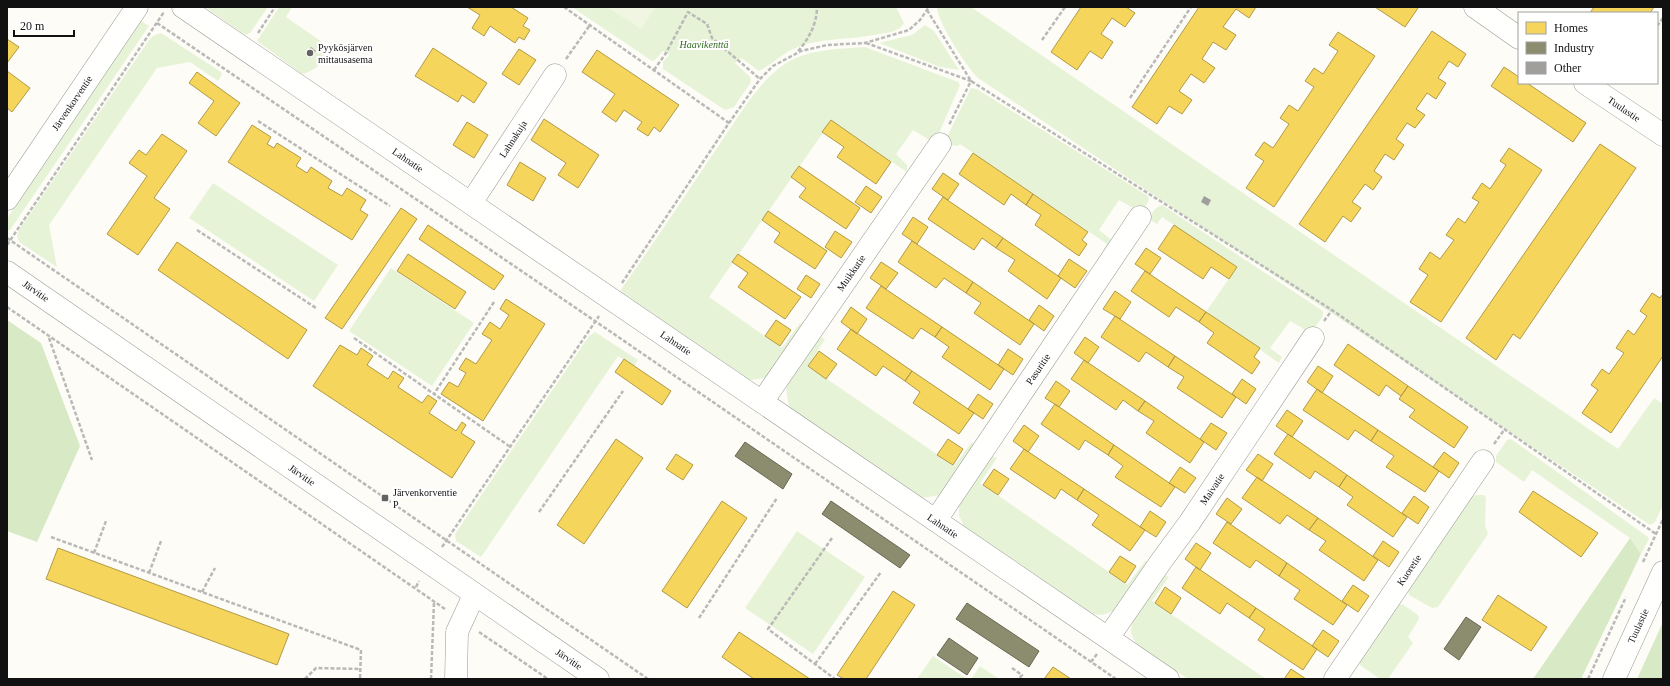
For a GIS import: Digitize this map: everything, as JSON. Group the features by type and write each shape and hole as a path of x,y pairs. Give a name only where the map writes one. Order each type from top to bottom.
{"street":[{"name":"Järvenkorventie","path":"7,199 137,7"},
{"name":"Lahnatie","path":"183,7 1168,679"},
{"path":"1474,7 1518,37"},
{"name":"Lahnakuja","path":"471,203 555,75"},
{"name":"Tuulastie","path":"1586,84 1663,135"},
{"name":"Muikkutie","path":"762,402 940,144"},
{"name":"Pasuritie","path":"936,520 1140,217"},
{"name":"Järvitie","path":"7,272 598,679"},
{"name":"Maivatie","path":"1108,638 1190,522 1313,338"},
{"name":"Kuoretie","path":"1335,679 1483,460"},
{"name":"Tuulastie","path":"1614,679 1663,572"},
{"path":"456,679 457,632 474,595"}],"path":[{"path":"7,245 8,239 167,7"},
{"path":"247,50 275,7"},
{"path":"564,7 729,123"},
{"path":"416,587 509,446 611,299 760,79 773,66 797,52 806,43 818,18 818,7"},
{"path":"1042,40 1065,7"},
{"path":"1130,98 1190,7"},
{"path":"797,52 827,45 865,43 909,30 920,20 928,8 971,81"},
{"path":"654,70 666,53 688,12 707,24 712,38 737,61 760,79"},
{"path":"156,23 595,321 1116,679"},
{"path":"555,75 590,25"},
{"path":"865,43 971,81 1332,310 1656,534"},
{"path":"940,144 971,81"},
{"path":"258,121 390,206"},
{"path":"197,230 316,308"},
{"path":"8,239 648,679"},
{"path":"434,394 494,302"},
{"path":"7,307 548,679"},
{"path":"49,337 92,460"},
{"path":"354,338 509,446"},
{"path":"539,512 623,391"},
{"path":"699,618 777,498"},
{"path":"94,553 106,521"},
{"path":"51,537 361,650 360,679"},
{"path":"832,538 768,629 835,679"},
{"path":"149,573 161,541"},
{"path":"202,592 215,568"},
{"path":"814,664 881,572"},
{"path":"431,679 434,602"},
{"path":"305,679 316,668 360,669"},
{"path":"1012,668 1022,675 1019,679"}],"green space":[{"path":"205,7 268,7 250,33 245,35"},
{"path":"279,7 292,7 286,17 322,42 324,48 323,58 317,67 312,70 302,74 257,41"},
{"name":"Haavikenttä","path":"572,7 896,7 904,23 895,31 864,37 807,44 787,52 759,71 741,58 735,63 750,77 751,82 734,107 725,110 663,69 663,62 669,55 663,51 655,60 652,61"},
{"path":"607,7 656,7 641,29"},
{"path":"937,7 971,7 1618,449 1654,398 1661,403 1663,401 1663,505 1655,522 1650,525 978,78 960,55 947,33 938,14"},
{"path":"141,21 149,26 10,230 7,231 7,219 24,192"},
{"path":"925,25 934,31 959,70 940,67 879,43 912,35"},
{"path":"161,33 221,72 222,75 218,81 190,62 157,68 49,225 57,267 19,242 17,236 19,230 149,40 153,36"},
{"path":"865,47 958,82 960,85 936,140 931,141 913,130 896,154 907,165 907,172 831,121 709,297 782,348 800,323 803,325 766,378 750,380 620,291 740,114 757,91 775,71 803,55 834,49"},
{"path":"971,88 977,89 1148,196 1149,200 1143,211 1140,212 1119,200 1099,230 1113,241 1106,253 1103,251 1107,244 960,144 958,146 948,145 945,141"},
{"path":"213,183 338,265 314,301 189,218"},
{"path":"1162,205 1323,311 1323,316 1311,333 1290,321 1270,348 1282,357 1279,363 1206,312 1237,267 1162,217 1157,224 1150,220 1154,211"},
{"path":"391,268 474,323 432,386 349,331"},
{"path":"7,320 41,343 80,446 37,542 7,531"},
{"path":"595,332 638,360 634,366 618,356 481,557 456,541 455,534 589,336"},
{"path":"820,337 825,339 808,366 954,466 972,442 974,445 940,495 922,498 789,408 786,388 788,380"},
{"path":"1511,439 1648,537 1649,539 1641,554 1630,538 1532,470 1524,482 1496,462 1496,456 1507,440"},
{"path":"991,456 997,458 980,483 1125,583 1128,584 1146,560 1147,565 1117,610 1102,615 1092,614 964,527 959,515 959,504"},
{"path":"1475,495 1484,495 1486,498 1485,525 1488,534 1438,607 1432,608 1409,595 1408,590 1471,498"},
{"path":"797,531 865,577 813,654 745,608"},
{"path":"1630,538 1641,554 1581,679 1533,679"},
{"path":"1164,575 1169,577 1152,601 1266,679 1188,679 1136,644 1131,633 1132,619"},
{"path":"1402,604 1418,615 1419,619 1408,637 1413,643 1388,679 1380,679 1360,665 1360,660 1397,605"},
{"path":"1663,622 1663,679 1637,679"},
{"path":"933,656 967,679 917,679"},
{"path":"980,666 999,679 971,679"}],"building: Homes":[{"path":"467,7 511,7 528,18 523,26 530,30 524,40 519,37 515,43 490,26 484,36 472,28 480,15"},
{"path":"1081,7 1126,7 1135,13 1125,27 1112,18 1101,34 1113,42 1102,59 1090,51 1077,70 1051,52"},
{"path":"1199,7 1256,7 1249,18 1236,9 1223,27 1236,35 1226,50 1213,42 1202,59 1215,68 1204,83 1191,74 1179,91 1192,100 1182,114 1169,106 1157,124 1132,107"},
{"path":"1375,7 1416,7 1418,8 1405,27"},
{"path":"1594,7 1654,7 1651,12 1591,12"},
{"path":"1432,31 1466,54 1458,67 1449,61 1438,78 1446,83 1436,99 1427,93 1416,109 1425,115 1415,128 1407,123 1396,139 1404,145 1394,160 1385,154 1374,171 1382,177 1373,190 1365,184 1352,202 1361,208 1351,222 1343,216 1325,242 1299,224"},
{"path":"1338,32 1375,56 1274,207 1246,188 1264,161 1255,155 1264,142 1273,148 1289,124 1280,118 1289,105 1298,111 1314,87 1305,81 1314,68 1323,74 1338,51 1329,45"},
{"path":"7,39 19,47 7,63"},
{"path":"433,48 487,83 474,103 462,95 458,102 415,76"},
{"path":"519,49 536,60 519,85 502,74"},
{"path":"597,50 679,105 660,132 654,127 648,136 637,129 642,122 624,110 616,122 602,112 615,94 582,72"},
{"path":"1504,67 1518,76 1518,84 1528,84 1586,123 1573,142 1491,86"},
{"path":"7,71 30,88 12,112 7,108"},
{"path":"197,72 240,103 216,136 198,123 214,101 189,83"},
{"path":"544,119 599,155 578,188 558,175 566,163 531,140"},
{"path":"831,120 891,162 876,184 837,157 844,147 822,132"},
{"path":"467,122 488,135 474,158 453,145"},
{"path":"252,125 271,137 267,144 274,148 277,143 301,158 296,166 307,173 311,167 332,181 328,188 342,196 347,188 366,200 360,210 368,215 352,240 228,162"},
{"path":"162,134 187,151 154,198 170,209 138,255 107,234 147,176 129,163 139,150 146,155"},
{"path":"1600,144 1636,168 1520,339 1513,334 1496,360 1466,338"},
{"path":"1509,148 1542,170 1441,322 1410,302 1428,275 1419,269 1430,252 1440,259 1454,240 1446,235 1458,218 1465,223 1479,202 1472,198 1482,183 1490,189 1506,165 1500,161"},
{"path":"973,153 1033,194 1026,205 1011,194 1004,205 959,174"},
{"path":"520,162 546,178 533,201 507,185"},
{"path":"799,166 860,208 846,229 799,197 806,188 791,177"},
{"path":"943,173 959,184 948,200 932,189"},
{"path":"866,186 882,197 871,213 855,202"},
{"path":"1033,194 1088,232 1082,240 1087,244 1079,256 1035,225 1041,215 1026,205"},
{"path":"943,197 1003,238 996,248 982,238 974,250 928,219"},
{"path":"401,208 417,219 342,329 325,318"},
{"path":"768,211 827,251 815,269 774,242 780,233 762,220"},
{"path":"913,217 928,227 917,244 902,234"},
{"path":"428,225 504,276 494,290 419,239"},
{"path":"1174,225 1237,267 1229,279 1211,267 1203,279 1158,249"},
{"path":"835,231 852,242 841,258 825,247"},
{"path":"1003,238 1061,278 1047,299 1008,271 1015,260 996,248"},
{"path":"912,241 973,282 966,293 944,278 936,288 898,262"},
{"path":"177,242 307,330 288,359 158,270"},
{"path":"1146,248 1161,258 1150,274 1135,264"},
{"path":"408,254 466,292 455,309 397,271"},
{"path":"738,254 801,297 785,319 738,287 748,273 732,262"},
{"path":"1069,259 1087,271 1075,288 1058,276"},
{"path":"881,262 898,273 886,289 870,278"},
{"path":"1145,271 1206,312 1199,322 1176,307 1169,317 1131,291"},
{"path":"806,275 820,284 811,298 797,289"},
{"path":"973,282 1034,324 1020,345 974,313 981,303 966,293"},
{"path":"881,286 942,327 935,337 921,328 913,339 866,308"},
{"path":"1115,291 1131,302 1120,319 1103,309"},
{"path":"1652,293 1660,298 1663,294 1663,356 1611,433 1582,413 1598,390 1591,385 1602,369 1609,374 1624,353 1616,348 1628,330 1634,335 1647,316 1640,311"},
{"path":"506,299 545,324 483,421 441,394 449,382 458,387 466,373 459,369 466,358 476,364 492,340 482,334 490,322 500,329 509,315 500,309"},
{"path":"1039,305 1054,316 1044,331 1029,320"},
{"path":"851,307 867,319 857,334 841,322"},
{"path":"1206,312 1260,348 1254,357 1260,362 1252,374 1207,343 1214,333 1199,322"},
{"path":"1115,316 1175,356 1168,367 1146,352 1139,362 1101,337"},
{"path":"776,320 791,330 780,346 765,336"},
{"path":"942,327 1004,369 990,390 942,357 949,347 935,337"},
{"path":"851,329 912,371 905,381 883,366 876,376 837,349"},
{"path":"1085,337 1099,347 1088,363 1074,353"},
{"path":"1348,344 1408,386 1401,396 1386,385 1379,396 1334,365"},
{"path":"340,345 357,355 361,348 373,356 367,365 388,379 393,371 404,378 398,387 422,403 428,395 437,401 429,413 456,431 462,422 466,425 461,433 475,442 452,478 313,386"},
{"path":"1008,349 1023,359 1013,375 998,365"},
{"path":"819,351 837,364 826,379 808,366"},
{"path":"1175,356 1236,397 1222,418 1177,388 1184,377 1168,367"},
{"path":"624,359 671,391 662,405 615,372"},
{"path":"1084,360 1145,401 1138,411 1123,400 1116,410 1071,379"},
{"path":"1318,366 1333,376 1322,393 1307,382"},
{"path":"912,371 974,413 959,434 913,403 920,392 905,381"},
{"path":"1242,379 1256,389 1246,404 1232,394"},
{"path":"1056,381 1070,391 1059,407 1045,398"},
{"path":"1408,386 1468,427 1454,448 1409,417 1415,410 1399,399"},
{"path":"1317,389 1378,430 1371,441 1355,430 1348,440 1303,410"},
{"path":"978,394 993,404 983,419 968,409"},
{"path":"1145,401 1204,442 1190,463 1146,433 1154,421 1138,411"},
{"path":"1055,404 1114,445 1108,455 1085,440 1079,450 1041,424"},
{"path":"1287,410 1303,421 1292,437 1276,426"},
{"path":"1211,423 1227,433 1216,450 1200,439"},
{"path":"1024,425 1039,436 1028,452 1013,441"},
{"path":"1378,430 1439,471 1425,492 1386,467 1394,456 1371,441"},
{"path":"1288,434 1347,475 1339,487 1315,471 1310,479 1274,454"},
{"path":"616,439 643,458 584,544 557,525"},
{"path":"948,439 963,449 953,465 937,455"},
{"path":"1114,445 1175,487 1161,507 1115,477 1123,466 1108,455"},
{"path":"1024,449 1084,489 1077,500 1061,489 1055,499 1010,469"},
{"path":"1444,452 1459,463 1449,478 1433,467"},
{"path":"676,454 693,465 683,480 666,469"},
{"path":"1258,454 1273,464 1262,481 1246,470"},
{"path":"1180,467 1196,478 1185,493 1169,483"},
{"path":"994,469 1009,479 998,495 983,485"},
{"path":"1347,475 1407,517 1393,537 1347,505 1353,497 1339,487"},
{"path":"1257,477 1318,518 1309,530 1287,515 1280,524 1242,498"},
{"path":"1084,489 1145,530 1130,551 1092,525 1099,515 1077,500"},
{"path":"1533,491 1598,533 1581,557 1519,512"},
{"path":"1414,496 1429,507 1418,524 1402,513"},
{"path":"1227,498 1242,509 1231,524 1216,514"},
{"path":"722,501 747,518 687,608 662,591"},
{"path":"1150,511 1166,522 1156,537 1140,527"},
{"path":"1318,518 1378,560 1364,581 1319,550 1326,541 1309,530"},
{"path":"1227,522 1287,563 1279,576 1256,560 1250,568 1213,543"},
{"path":"1383,541 1399,552 1389,567 1373,556"},
{"path":"1196,543 1211,553 1200,570 1185,559"},
{"path":"58,548 289,634 277,665 46,579"},
{"path":"1120,556 1136,566 1125,583 1109,572"},
{"path":"1287,563 1347,605 1333,625 1294,599 1300,590 1279,576"},
{"path":"1196,567 1256,608 1249,618 1227,603 1220,614 1182,588"},
{"path":"1353,585 1369,596 1358,612 1342,601"},
{"path":"1165,587 1181,598 1171,614 1155,603"},
{"path":"893,591 915,605 866,679 844,679 837,675"},
{"path":"1498,595 1547,627 1531,651 1482,620"},
{"path":"1256,608 1317,649 1303,670 1258,640 1265,629 1249,618"},
{"path":"1323,630 1339,641 1328,657 1312,646"},
{"path":"739,632 810,679 754,679 722,657"},
{"path":"1053,667 1071,679 1044,679"},
{"path":"1291,669 1306,679 1284,679"}],"building: Industry":[{"path":"745,442 792,474 783,489 735,456"},
{"path":"831,501 910,555 900,568 822,514"},
{"path":"967,603 1039,651 1029,667 956,619"},
{"path":"1466,617 1481,627 1459,660 1444,649"},
{"path":"949,638 978,658 967,675 937,655"}],"building: Other":[{"name":"Pyykösjärven mittausasema","path":"311,47 316,51 310,58 305,54"},
{"path":"1204,196 1211,200 1208,206 1201,202"}],"place":[{"name":"Pyykösjärven mittausasema","path":"310,53"},
{"name":"Järvenkorventie P","path":"385,498"}]}
